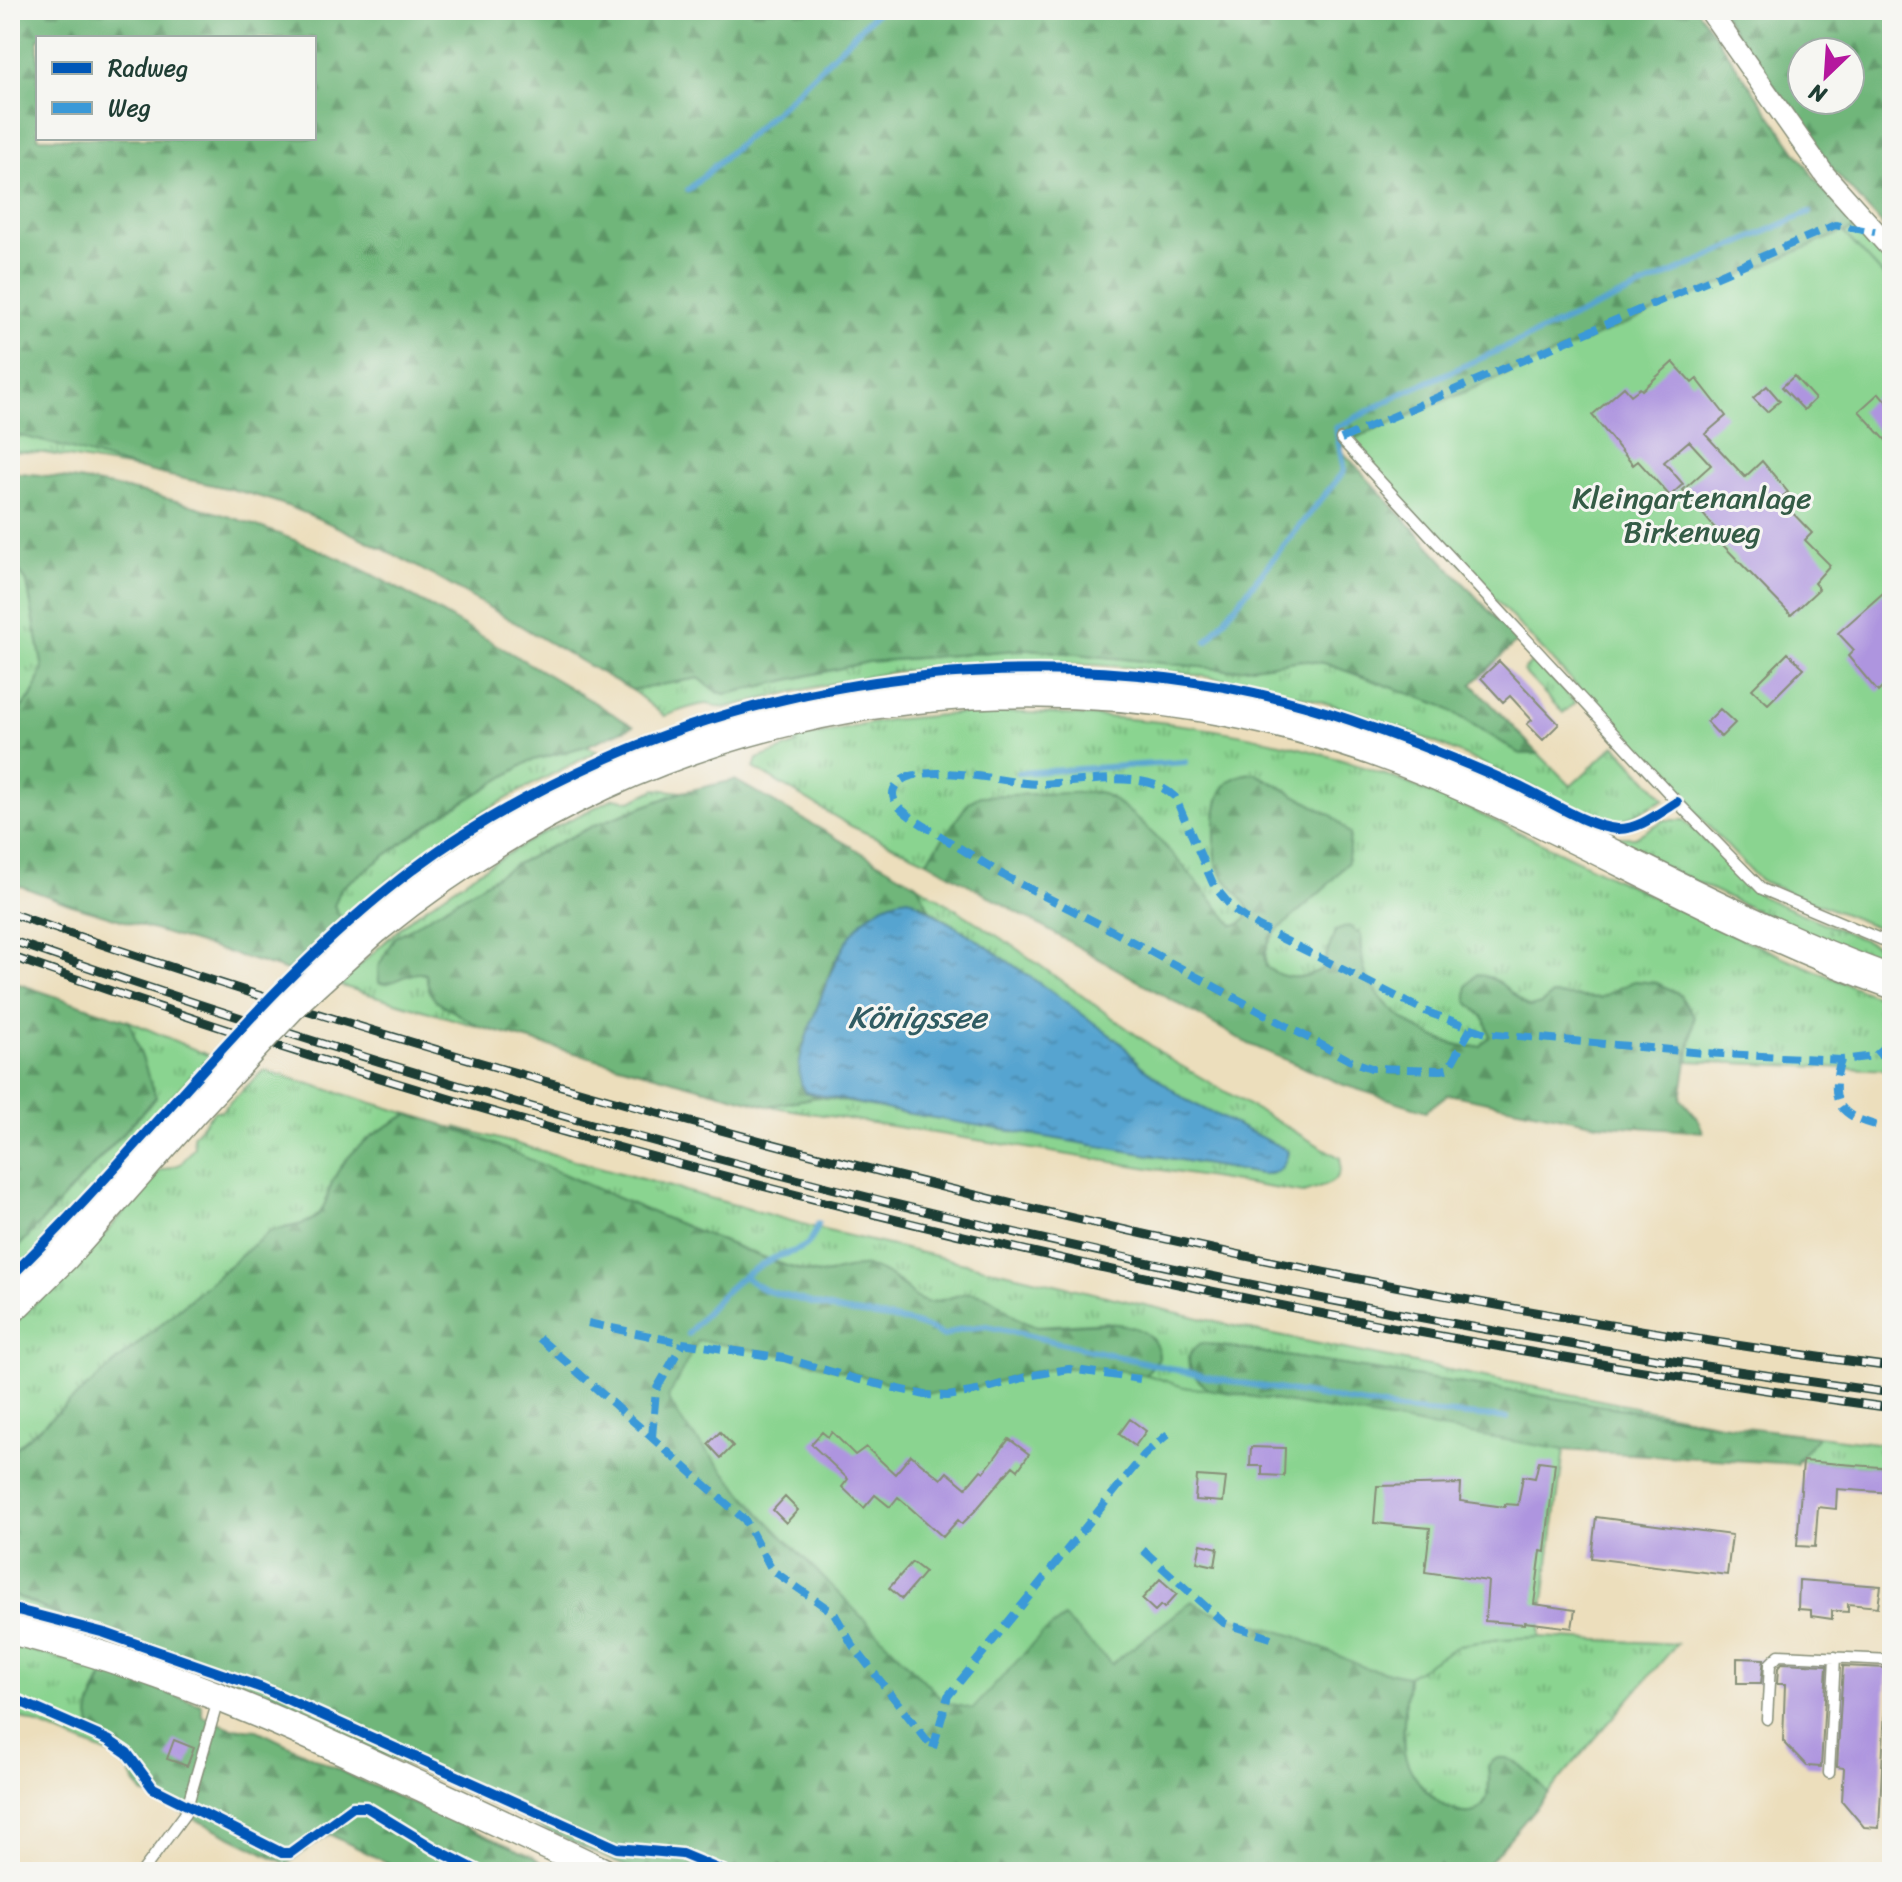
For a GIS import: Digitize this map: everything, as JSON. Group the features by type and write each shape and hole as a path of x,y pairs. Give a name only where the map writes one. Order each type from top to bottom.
{"main road":[{"path":"10,1308 64,1255 299,996 374,928 425,888 502,837 638,768 761,726 872,703 998,691 1129,695 1258,716 1354,743 1443,777 1766,931 1892,982"},
{"path":"10,1630 115,1658 219,1696 305,1732 593,1869"}],"street":[{"path":"1709,10 1825,175 1883,229 1892,250"}],"lane":[{"path":"1341,439 1677,802 1762,889 1892,944"},
{"path":"1767,1719 1770,1664 1779,1655 1892,1660"},
{"path":"1829,1773 1835,1657"},
{"path":"142,1872 185,1814 219,1696"}],"green space":[{"path":"10,10 1697,10 1815,179 1856,228 1347,441 1340,449 1517,641 1472,684 1539,754 1521,754 1441,705 1324,663 1303,660 1229,670 1029,649 868,662 726,694 717,692 699,678 632,690 416,566 328,523 247,493 140,469 10,434"},
{"path":"1720,10 1892,10 1892,236 1833,170 1795,116 1866,116 1866,36 1786,36 1786,103"},
{"path":"1856,228 1892,266 1892,285 1843,232"},
{"name":"Kleingartenanlage Birkenweg","path":"1843,232 1892,285 1892,933 1760,881 1347,442"},
{"path":"10,434 49,441 139,469 44,453 10,451"},
{"path":"10,472 136,491 218,513 299,542 397,588 633,726 586,746 530,761 431,822 341,888 334,906 342,920 288,971 69,904 10,882 10,714 33,696 43,669 27,582 10,559"},
{"path":"10,559 27,582 43,669 33,695 20,709 10,714"},
{"path":"1029,649 1229,670 1303,660 1324,663 1441,705 1521,754 1539,754 1571,786 1615,745 1665,799 1620,822 1597,819 1461,754 1355,712 1268,688 1158,670 1044,663 933,667 804,689 725,708 700,705 664,716 632,690 699,678 717,692 727,694 868,662"},
{"path":"1534,660 1575,703 1563,713 1523,671"},
{"path":"976,712 1085,715 1191,726 1295,747 1399,780 1502,824 1756,945 1892,1001 1892,1070 1689,1061 1694,1017 1679,994 1657,983 1634,981 1600,998 1552,995 1541,1004 1530,1007 1491,977 1467,1001 1485,1019 1490,1036 1481,1046 1448,1042 1413,1026 1384,1001 1365,972 1361,935 1335,931 1322,969 1307,975 1287,977 1266,967 1269,943 1276,932 1325,888 1247,905 1247,917 1239,925 1233,925 1151,833 1109,796 969,802 927,861 851,826 754,768 757,759 797,744 791,740 888,720"},
{"path":"586,746 598,751 466,823 407,865 342,920 334,906 341,888 431,822 530,761"},
{"path":"1255,773 1333,816 1350,834 1348,862 1325,888 1270,937 1264,955 1266,967 1287,977 1315,973 1322,969 1335,931 1349,926 1361,935 1365,972 1384,1001 1413,1026 1465,1046 1481,1046 1490,1036 1485,1019 1467,1001 1467,986 1477,974 1502,984 1530,1007 1541,1004 1552,995 1600,998 1634,981 1657,983 1679,994 1694,1017 1681,1099 1698,1119 1703,1132 1598,1124 1448,1094 1426,1111 1344,1085 1249,1044 927,861 969,802 980,796 1099,792 1116,801 1151,832 1236,925 1244,920 1249,910 1216,863 1215,815 1225,786 1232,779"},
{"path":"735,780 918,885 929,909 920,903 875,910 849,939 833,964 805,1041 805,1092 818,1097 768,1106 480,1027 436,1001 429,991 426,974 379,983 378,967 394,938 518,863 595,825 682,792"},
{"path":"656,789 682,792 595,825 518,863 394,939 385,984 418,972 426,975 429,991 436,1001 480,1027 338,985 412,917 476,873 539,835 614,798 631,801"},
{"path":"1665,820 1684,820 1762,897 1892,952 1892,968 1811,937 1602,837 1635,837"},
{"path":"918,885 1013,946 1171,1060 1340,1158 1341,1167 1336,1179 1303,1193 768,1106 818,1097 1261,1174 1238,1127 1186,1100 1140,1065 1122,1044 979,941 929,909"},
{"path":"10,981 129,1021 156,1097 10,1256"},
{"path":"129,1021 210,1056 167,1101 176,1107 39,1261 10,1287 10,1256 156,1098"},
{"path":"264,1070 409,1114 356,1149 340,1168 323,1207 314,1219 270,1231 10,1453 10,1327 93,1248 159,1171 181,1164 194,1147 193,1136 214,1111 221,1111"},
{"path":"409,1114 486,1141 788,1267 820,1274 867,1267 887,1274 915,1297 928,1302 969,1293 979,1294 1029,1324 1128,1326 1143,1332 1154,1342 1159,1358 1145,1375 1071,1368 1035,1372 949,1394 927,1393 787,1356 698,1341 684,1425 762,1515 945,1702 1021,1654 1041,1634 1065,1618 1112,1664 1192,1601 1208,1610 1295,1636 1366,1668 1408,1676 1403,1729 1405,1756 1413,1774 1441,1803 1456,1811 1471,1813 1482,1807 1488,1792 1488,1766 1495,1759 1503,1758 1520,1765 1548,1793 1481,1872 637,1872 271,1703 128,1647 10,1593 10,1453 270,1231 314,1219 323,1207 340,1168 356,1149"},
{"path":"456,1127 824,1230 1264,1333 1720,1424 1202,1343 1188,1357 1189,1370 1207,1389 1187,1390 1145,1375 1159,1358 1158,1348 1108,1322 1037,1326 1022,1322 984,1295 970,1293 929,1303 918,1300 899,1281 835,1273 817,1274 787,1266 650,1213"},
{"path":"698,1340 787,1356 927,1393 964,1390 1054,1369 1111,1370 1147,1375 1190,1388 1564,1450 1539,1637 1459,1645 1408,1676 1366,1668 1295,1636 1208,1610 1192,1601 1112,1664 1064,1618 1041,1635 973,1709 945,1702 762,1515 684,1425 668,1398"},
{"path":"1202,1343 1720,1424 1818,1436 1797,1464 1564,1450 1207,1389 1193,1372 1189,1360 1194,1348"},
{"path":"1818,1436 1892,1445 1892,1468 1797,1461"},
{"path":"10,1594 128,1647 10,1616"},
{"path":"1539,1637 1677,1644 1548,1793 1523,1768 1488,1766 1488,1792 1481,1807 1470,1813 1440,1804 1413,1775 1405,1757 1403,1729 1408,1676 1459,1645"},
{"path":"10,1645 105,1671 94,1695 91,1726 121,1759 10,1713"},
{"path":"105,1671 202,1705 202,1716 231,1728 257,1730 366,1783 534,1857 554,1872 406,1872 329,1834 287,1864 142,1793 121,1759 91,1726 91,1705"}],"water":[{"name":"Königssee","path":"909,898 979,941 1066,1002 1122,1044 1140,1065 1186,1100 1283,1148 1288,1152 1283,1166 1276,1172 1261,1174 899,1112 805,1092 799,1074 801,1054 836,960 858,926 872,912 889,903"}],"building":[{"path":"1673,362 1692,383 1697,379 1726,416 1705,434 1745,477 1762,461 1788,492 1782,497 1783,503 1812,533 1805,540 1830,565 1814,583 1819,589 1791,615 1719,541 1723,538 1683,490 1711,465 1689,441 1664,462 1683,484 1670,496 1638,461 1633,465 1592,415 1624,387 1631,395 1640,388 1642,390"},
{"path":"1794,376 1815,399 1804,410 1782,387"},
{"path":"1767,386 1780,401 1767,412 1753,398"},
{"path":"1879,393 1892,408 1892,447 1859,411"},
{"path":"1892,585 1892,678 1878,692 1848,656 1854,650 1838,633"},
{"path":"1788,653 1804,668 1768,704 1752,689"},
{"path":"1499,661 1559,724 1543,740 1527,724 1532,720 1510,696 1503,702 1481,678"},
{"path":"1720,709 1735,723 1721,737 1707,722"},
{"path":"1130,1419 1146,1431 1135,1446 1119,1434"},
{"path":"720,1432 733,1446 721,1458 708,1444"},
{"path":"822,1432 828,1437 832,1432 855,1455 866,1447 895,1474 911,1455 941,1479 947,1472 966,1488 981,1470 984,1472 1009,1439 1029,1454 1018,1470 1013,1466 975,1511 962,1524 958,1520 943,1537 898,1497 890,1507 875,1495 864,1508 842,1487 848,1479 811,1444"},
{"path":"1251,1447 1285,1448 1284,1476 1262,1475 1262,1466 1250,1466"},
{"path":"1539,1461 1555,1463 1545,1552 1541,1551 1534,1604 1575,1610 1572,1628 1485,1621 1488,1581 1425,1572 1430,1528 1374,1523 1377,1486 1461,1484 1460,1501 1505,1507 1505,1504 1518,1505 1523,1476 1535,1478"},
{"path":"1803,1461 1892,1468 1892,1493 1837,1489 1836,1509 1818,1507 1815,1547 1797,1546"},
{"path":"1197,1476 1226,1478 1223,1502 1195,1500"},
{"path":"785,1497 798,1510 786,1523 773,1510"},
{"path":"1596,1517 1732,1535 1727,1575 1591,1558"},
{"path":"1201,1544 1218,1548 1215,1566 1197,1562"},
{"path":"912,1562 925,1572 902,1599 889,1588"},
{"path":"1160,1579 1177,1594 1164,1608 1161,1605 1155,1611 1142,1599"},
{"path":"1799,1580 1881,1586 1878,1607 1848,1604 1848,1612 1832,1611 1832,1619 1811,1616 1811,1610 1798,1609"},
{"path":"1737,1658 1764,1659 1761,1683 1737,1683"},
{"path":"1782,1663 1827,1665 1821,1767 1807,1766 1783,1741 1785,1684 1777,1684 1778,1668"},
{"path":"1843,1666 1887,1668 1879,1828 1864,1827 1842,1801 1844,1768 1837,1767"},
{"path":"174,1740 194,1748 187,1766 167,1759"}],"waterway":[{"path":"688,190 787,101 879,10"},
{"path":"1207,641 1344,471 1336,428 1405,392 1810,212"},
{"path":"1018,773 1185,762"},
{"path":"688,1334 737,1281 769,1261 806,1245 818,1224"},
{"path":"744,1276 773,1293 836,1310 907,1322 944,1336 961,1329 987,1326 1212,1378 1401,1410 1507,1418"}],"railway":[{"path":"10,913 441,1051 909,1179 1071,1218 1398,1287 1727,1344 1892,1367"},
{"path":"10,940 239,1017 471,1089 704,1155 939,1214 1176,1268 1414,1316 1652,1358 1892,1393"},
{"path":"10,956 239,1034 471,1105 704,1171 939,1230 1176,1283 1414,1331 1652,1372 1892,1408"}],"marked path":[{"path":"1341,439 1835,225 1875,232"},
{"path":"1471,1028 1449,1068 1442,1070 1371,1068 1349,1060 1003,875 908,815 895,802 894,789 902,780 935,773 1042,784 1124,779 1161,787 1175,797 1214,886 1234,910 1257,926 1427,1012 1486,1033 1704,1053 1841,1060 1875,1056 1892,1041"},
{"path":"1841,1060 1836,1090 1844,1110 1863,1121 1892,1129"},
{"path":"588,1323 683,1343 784,1358 925,1395 948,1396 977,1391 1033,1375 1069,1369 1140,1379"},
{"path":"539,1338 745,1520 772,1570 834,1613 853,1646 933,1748"},
{"path":"652,1437 656,1390 683,1343"},
{"path":"933,1748 948,1696 1144,1455 1168,1434"},
{"path":"1143,1550 1224,1623 1271,1638"}],"cycle path":[{"path":"10,1277 307,961 360,912 416,867 485,821 608,758 694,725 785,699 879,681 976,672 1072,671 1168,678 1261,695 1350,720 1478,769 1606,827 1633,827 1677,802"},
{"path":"10,1608 105,1633 262,1688 617,1848 682,1854 725,1872"},
{"path":"10,1697 108,1740 127,1753 153,1788 282,1853 290,1853 353,1807 366,1807 480,1872"}]}
